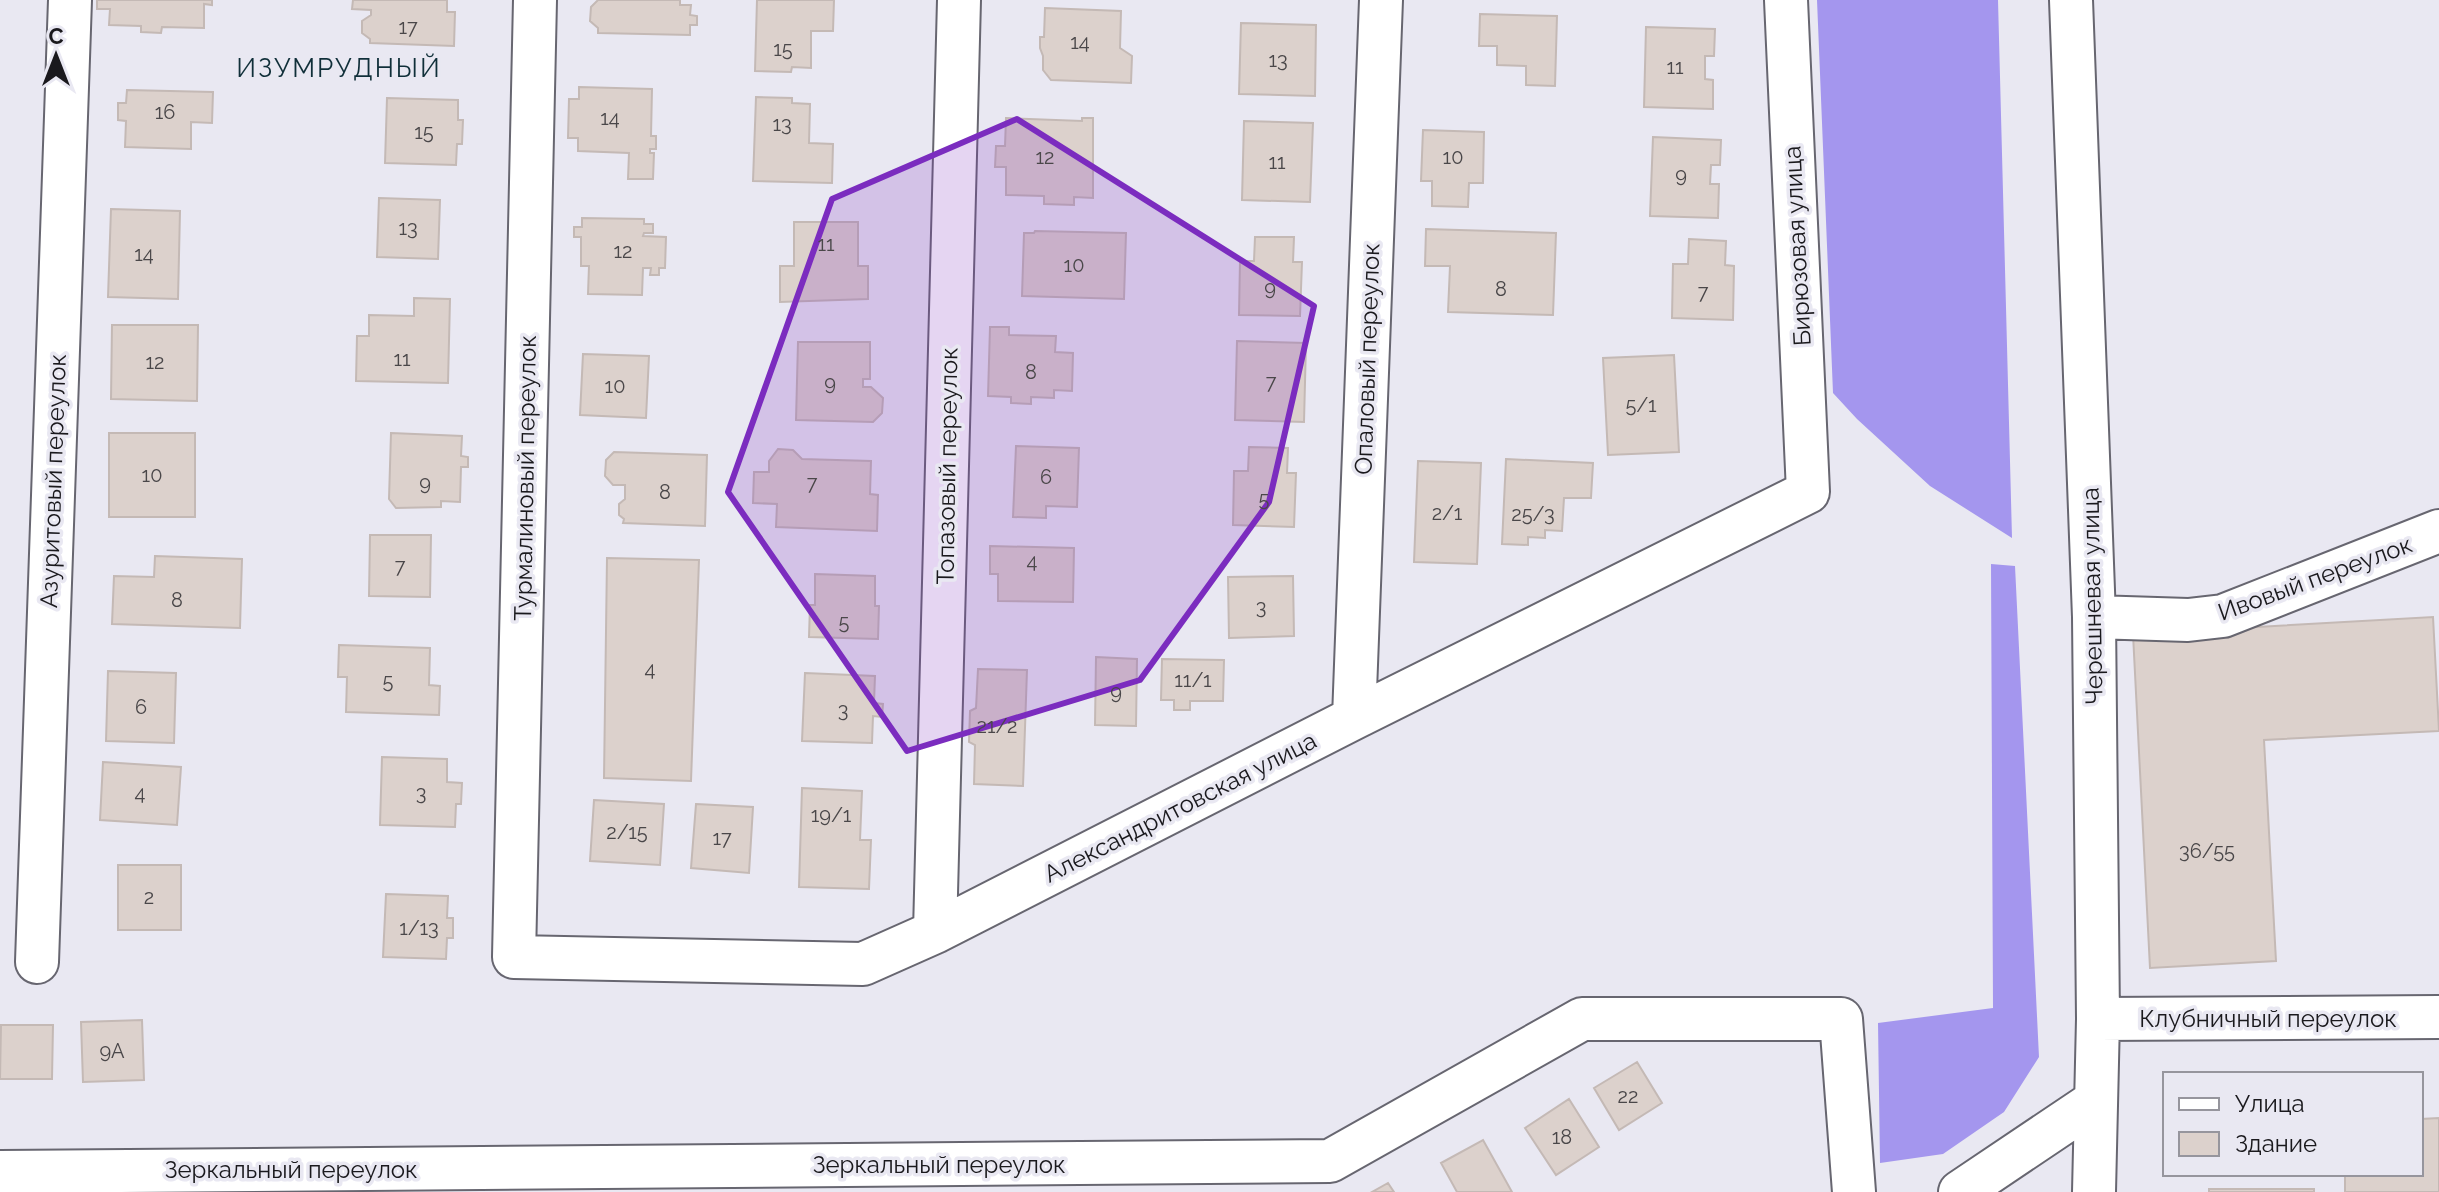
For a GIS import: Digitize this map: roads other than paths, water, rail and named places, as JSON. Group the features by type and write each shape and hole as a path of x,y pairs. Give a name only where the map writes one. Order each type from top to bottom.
{"street":[{"name":"Азуритовый переулок","path":"37,962 70,0"},
{"name":"Турмалиновый переулок","path":"514,957 535,0"},
{"name":"Топазовый переулок","path":"935,932 959,0"},
{"name":"Опаловый переулок","path":"1354,718 1381,0"},
{"name":"Бирюзовая улица","path":"1786,0 1808,492"},
{"name":"Черешневая улица","path":"2071,0 2094,617 2098,1019 2094,1192"},
{"name":"Александритовская улица","path":"514,957 863,964 935,932 1354,718 1808,492"},
{"name":"Ивовый переулок","path":"2094,617 2188,620 2223,616 2439,531"},
{"name":"Клубничный переулок","path":"2098,1019 2439,1017"},
{"name":"Зеркальный переулок","path":"0,1172 1330,1161 1582,1019 1841,1019 1854,1192"},
{"path":"1960,1192 2094,1102"}],"district":[{"name":"ИЗУМРУДНЫЙ","path":"339,68"}]}
